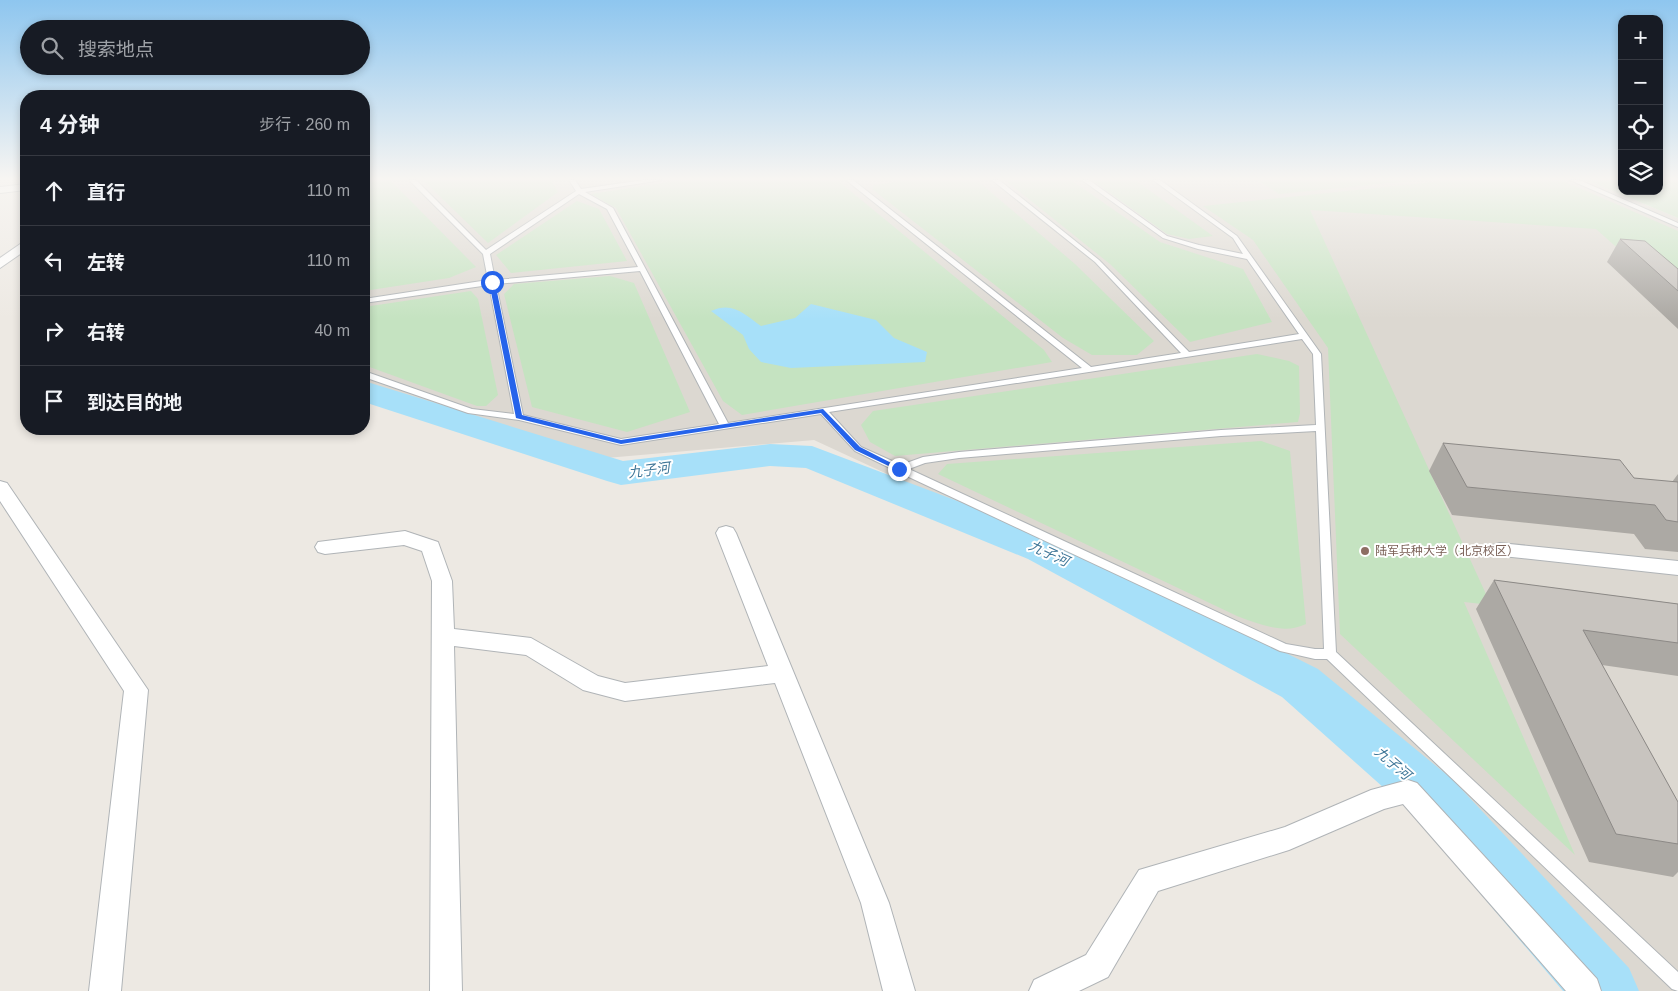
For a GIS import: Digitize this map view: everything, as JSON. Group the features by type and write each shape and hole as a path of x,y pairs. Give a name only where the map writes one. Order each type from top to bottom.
{"street":[{"path":"0,264 20,249"},
{"path":"0,487 136,690 105,991"},
{"path":"726,533 876,903 899,991"},
{"path":"325,547 405,538 431,547 442,581 446,991"},
{"path":"1500,550 1678,568"},
{"path":"443,636 531,647 591,683 625,692 783,673"},
{"path":"1045,991 1097,966 1149,880 1289,838 1380,798 1408,791 1586,990"}],"lane":[{"path":"459,226 486,253 519,417"},
{"path":"486,253 526,226"},
{"path":"620,226 725,426"},
{"path":"907,226 1090,370"},
{"path":"1053,226 1097,261 1188,355"},
{"path":"1150,226 1165,237 1198,247 1249,257"},
{"path":"1220,226 1235,237 1317,354 1330,654"},
{"path":"370,300 492,282 642,269"},
{"path":"370,376 471,411 519,417 621,442 1305,336"},
{"path":"823,411 858,449 899,469 1284,648 1315,654 1330,654 1678,983"},
{"path":"899,469 923,460 959,454 1221,433 1320,428"}],"shaded area":[{"name":"陆军兵种大学（北京校区）","path":"370,226 1678,226 1678,991 1635,991 1376,717 1251,643 814,440 606,458 370,386"}],"green space":[{"path":"370,226 436,226 476,267 449,278 370,290"},
{"path":"471,226 511,226 488,243"},
{"path":"539,226 608,226 627,261 511,273 496,255"},
{"path":"626,226 893,226 1044,350 1052,362 742,415 723,401"},
{"path":"920,226 1031,226 1075,264 1154,341 1137,355 1092,355 1063,338"},
{"path":"1063,226 1137,226 1160,242 1243,269 1272,322 1190,342 1110,264"},
{"path":"1156,226 1199,226 1213,236 1189,239 1167,234"},
{"path":"1233,226 1317,226 1491,605 1464,602 1575,855 1340,634 1328,348 1253,240"},
{"path":"1555,226 1667,226 1678,231 1678,302 1596,229"},
{"path":"610,276 634,283 690,412 627,432 532,407 504,294 514,284"},
{"path":"471,291 478,299 498,395 486,406 477,406 370,367 370,306"},
{"path":"1257,354 1289,361 1299,366 1300,413 1298,422 895,456 870,442 861,425 873,411"},
{"path":"1261,441 1290,451 1306,624 1289,629 1272,627 1237,616 938,474 947,464"}],"water":[{"path":"811,304 876,320 894,338 927,352 925,362 791,368 761,362 749,349 743,335 711,311 726,307 732,308 744,313 761,326 795,318"}],"building":[{"path":"1620,239 1645,241 1678,269 1678,291"},
{"path":"1443,443 1620,460 1634,478 1678,482 1678,522 1666,520 1655,505 1467,487"},
{"path":"1494,580 1678,604 1678,643 1583,630 1678,802 1678,844 1616,834"}],"waterway":[{"name":"九子河","path":"370,393 621,473 770,455 812,457 1043,549 1300,683 1432,796 1606,991"}],"place":[{"name":"陆军兵种大学（北京校区）","path":"1365,551"}],"route":[{"path":"492,282 519,417 621,442 823,411 858,449 899,469"}]}
